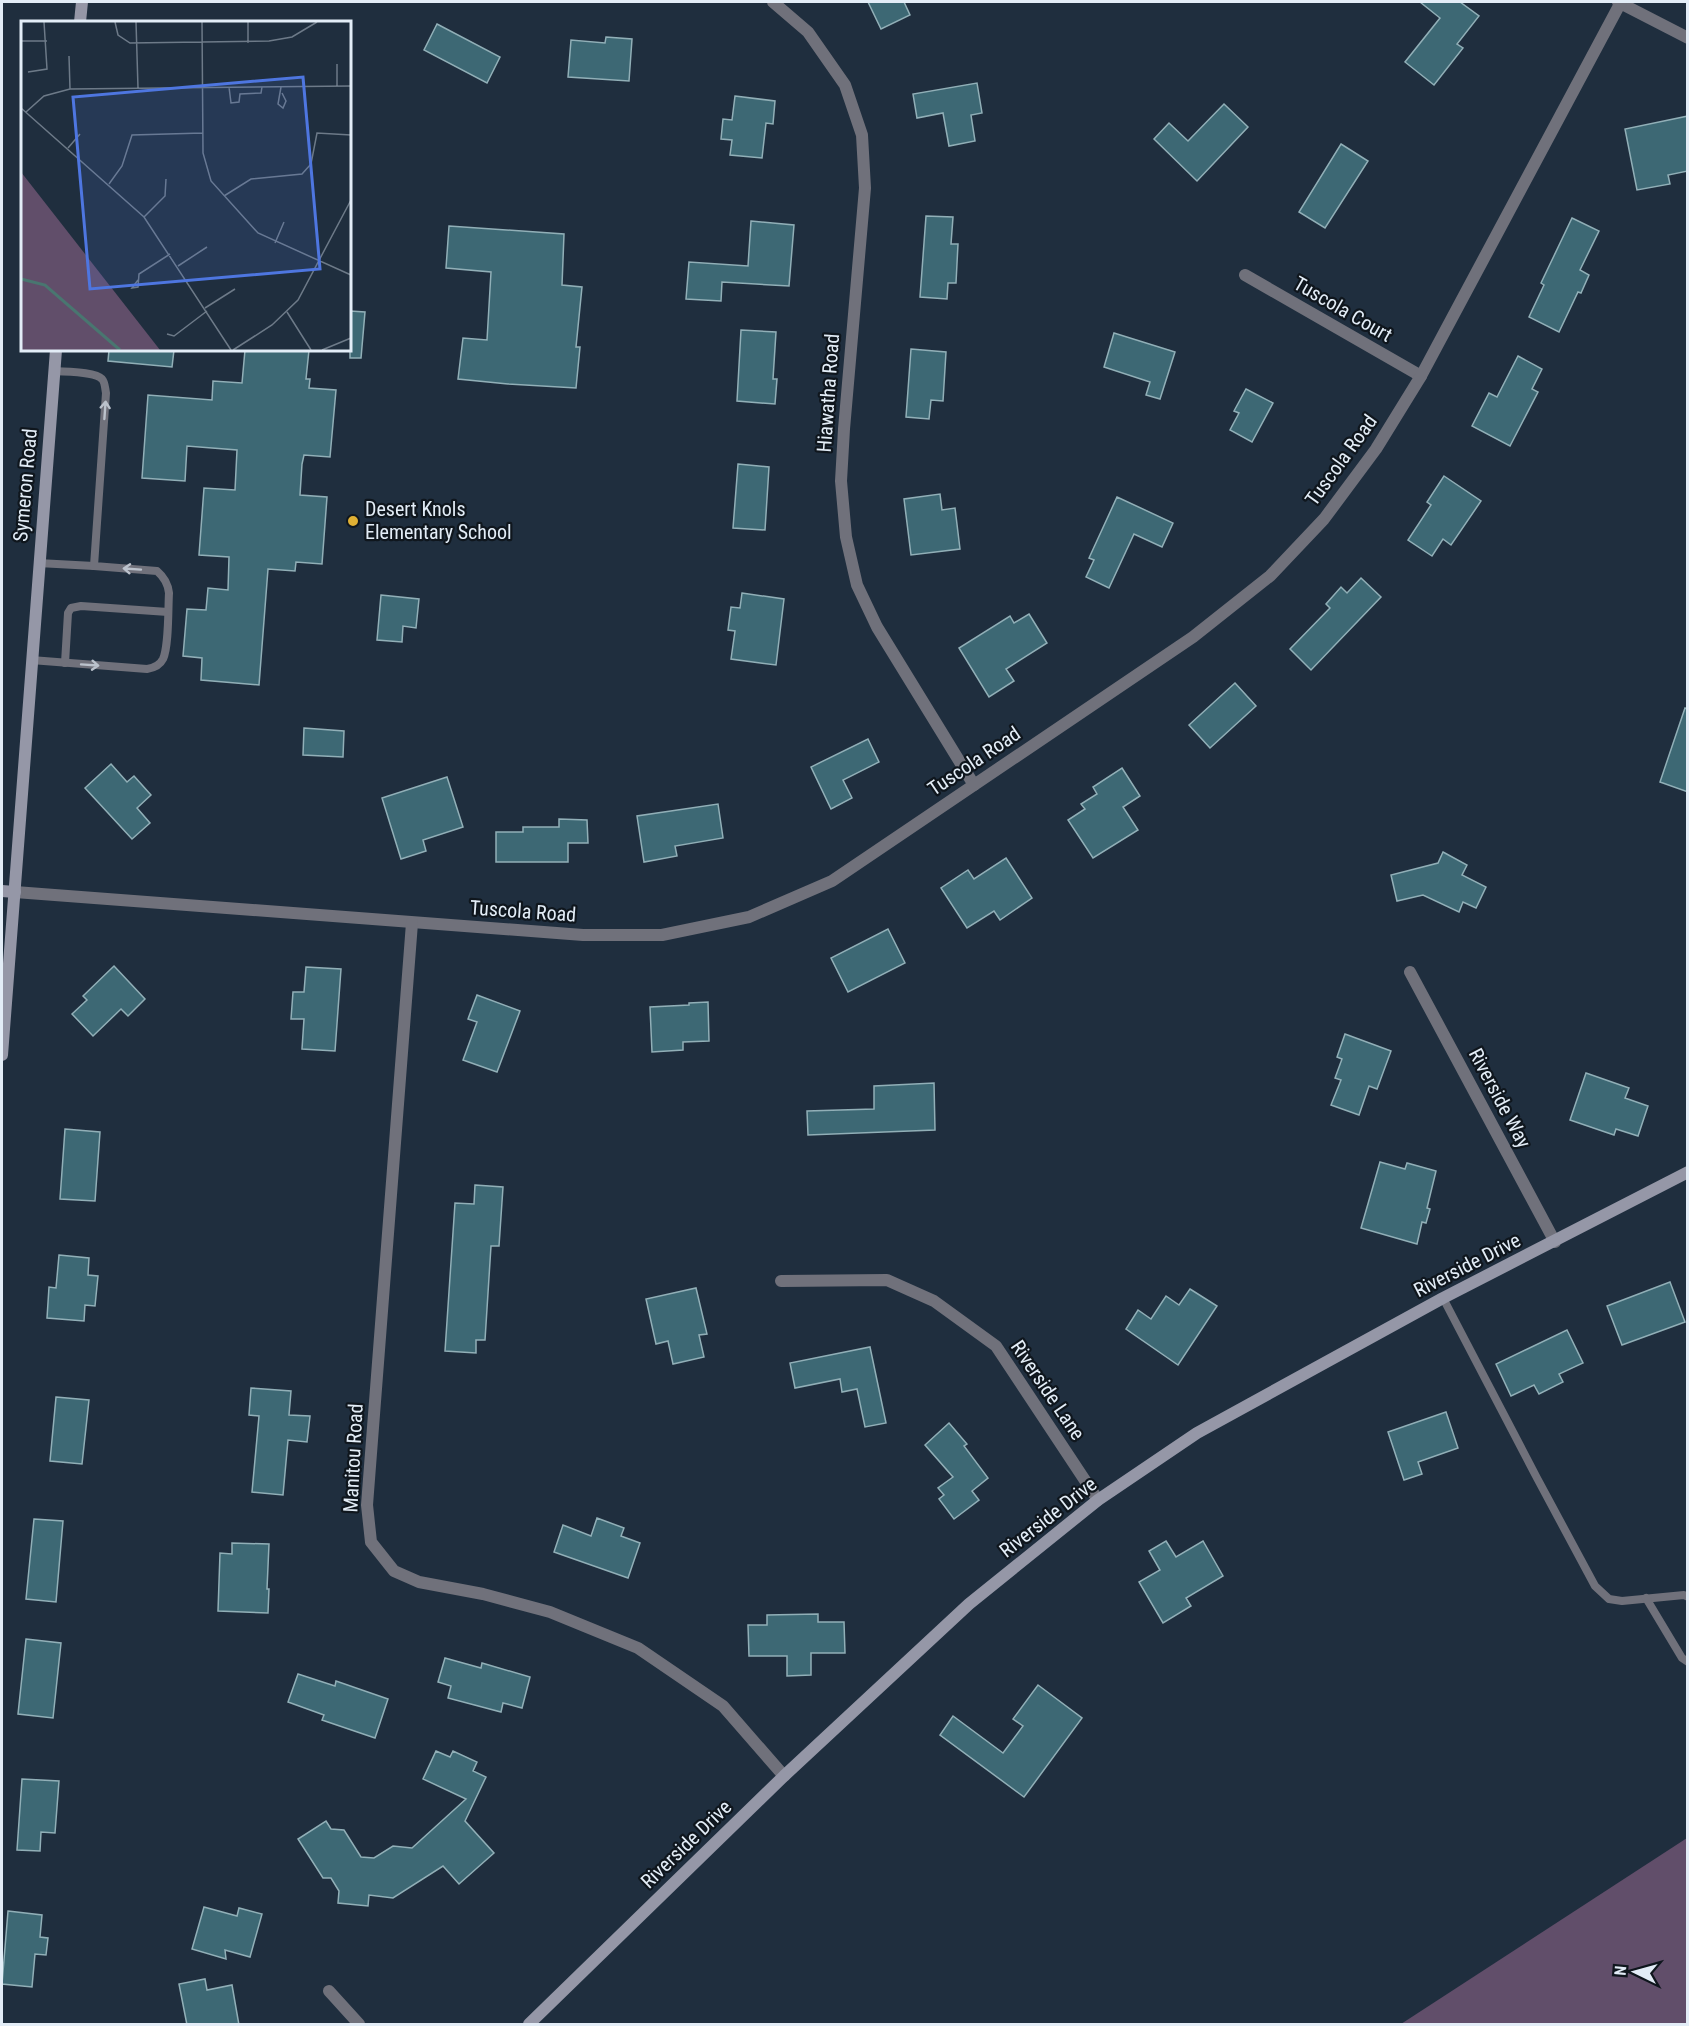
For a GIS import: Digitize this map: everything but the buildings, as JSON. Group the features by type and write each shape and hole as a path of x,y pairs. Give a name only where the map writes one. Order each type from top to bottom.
{"street":[{"path":"80,21 82,2"},
{"name":"Hiawatha Road","path":"773,2 808,32 844,84 862,135 865,188 841,481 846,537 856,585 877,627 974,785"},
{"path":"1620,2 1688,38"},
{"name":"Tuscola Road","path":"2,891 583,935 662,935 749,917 832,881 1193,637 1270,576 1324,519 1376,449 1421,376 1620,2"},
{"name":"Tuscola Court","path":"1245,275 1421,376"},
{"name":"Symeron Road","path":"2,1055 56,351"},
{"name":"Manitou Road","path":"412,923 367,1505 371,1542 394,1571 420,1582 483,1594 550,1612 638,1648 723,1706 784,1776"},
{"name":"Riverside Way","path":"1410,972 1555,1242"},
{"name":"Riverside Drive","path":"529,2025 784,1776 969,1604 1098,1500 1197,1433 1443,1298 1688,1172"},
{"name":"Riverside Lane","path":"781,1281 887,1280 934,1301 996,1346 1098,1500"},
{"path":"329,1991 359,2025"}],"lane":[{"path":"54,371 94,374 101,378 106,393 94,566"},
{"path":"31,660 154,668 162,661 165,651 168,612 168,586 157,571 38,563"},
{"path":"65,663 68,613 75,606 168,612"},
{"path":"1443,1298 1595,1586 1609,1599 1684,1595 1688,1597"},
{"path":"1646,1598 1682,1658 1688,1662"}],"shaded area":[{"path":"1687,1838 1687,2024 1401,2024"}],"place":[{"name":"Desert Knols Elementary School","path":"353,521"}]}
